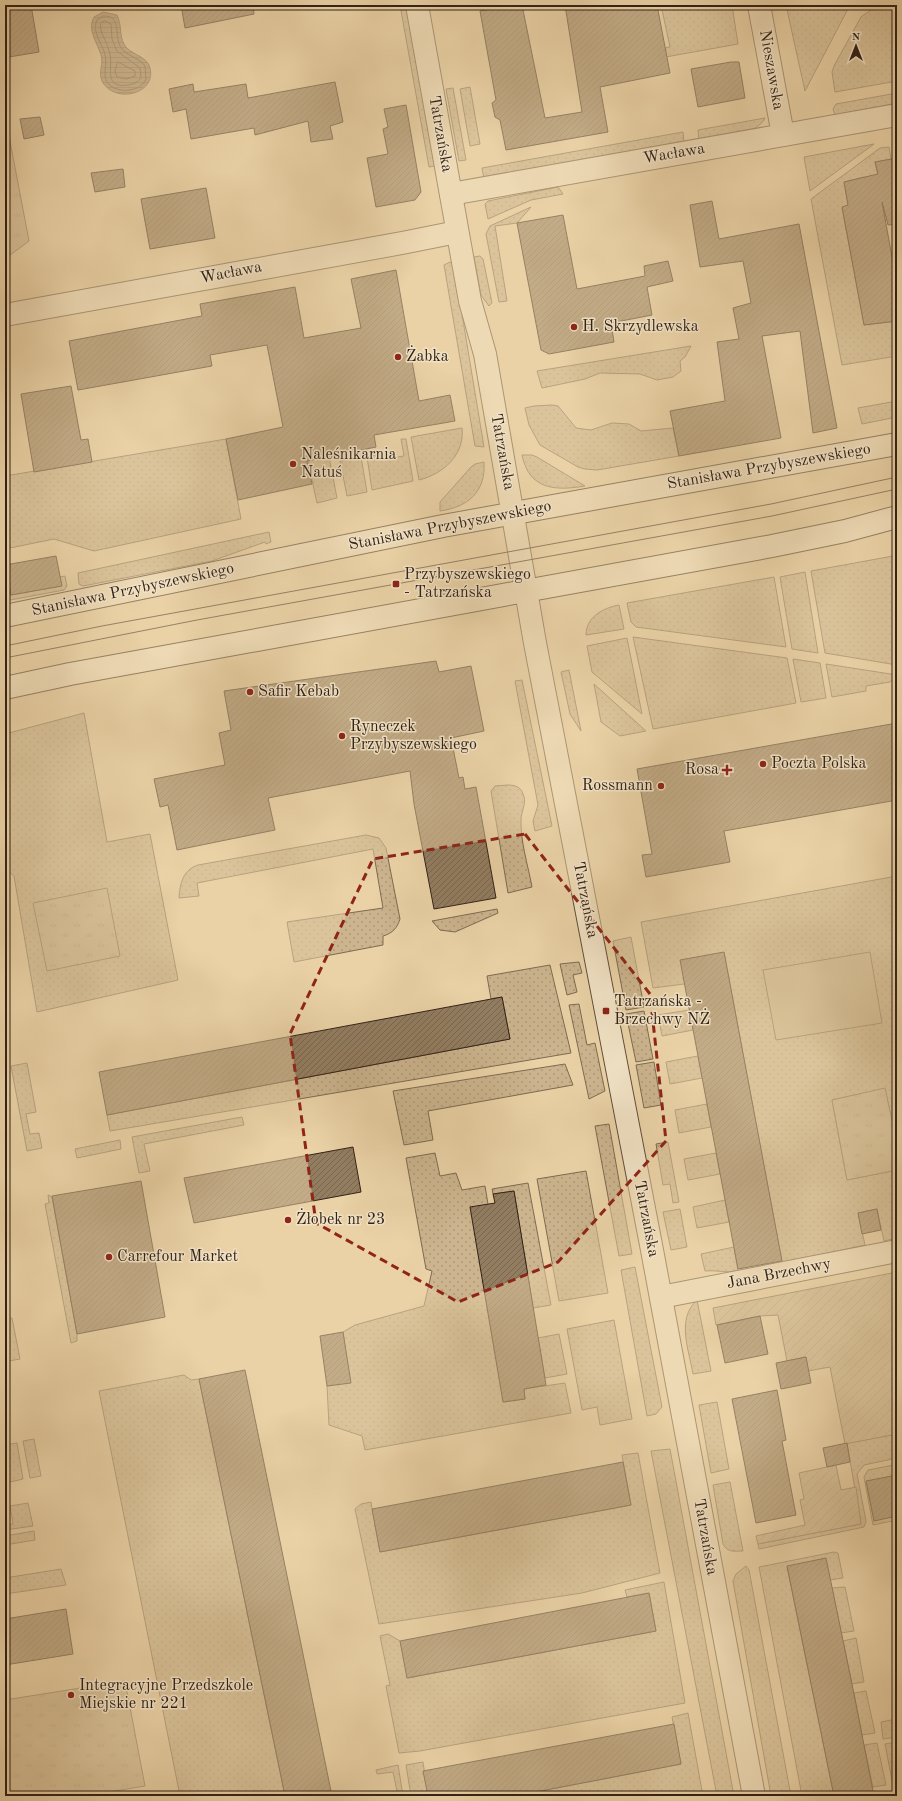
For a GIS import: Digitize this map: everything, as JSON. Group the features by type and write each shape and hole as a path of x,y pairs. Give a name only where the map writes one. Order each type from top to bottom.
{"street":[{"name":"Tatrzańska","path":"417,5 457,232 470,301 485,354 526,591 661,1297 754,1796"},
{"name":"Nieszawska","path":"759,5 783,135"},
{"name":"Wacława","path":"451,194 897,115"},
{"name":"Wacława","path":"5,315 457,232"},
{"name":"Stanisława Przybyszewskiego","path":"5,616 512,513 897,444"},
{"path":"5,688 70,674 779,545 845,531 897,517"},
{"name":"Jana Brzechwy","path":"661,1297 897,1251"}],"highlighted area":[{"path":"525,834 650,994 666,1141 558,1262 458,1302 316,1223 290,1034 373,859"}],"green space":[{"path":"400,5 407,5 435,166 429,167"},
{"path":"661,5 732,5 738,44 610,67 617,57 670,47"},
{"path":"786,5 850,5 805,91"},
{"path":"878,5 897,5 897,81 835,92 832,72 835,64 861,17"},
{"path":"470,87 480,144 470,146 460,89"},
{"path":"453,88 466,160 459,161 446,89"},
{"path":"897,93 897,103 835,115 833,109 836,104"},
{"path":"765,118 761,124 754,129 736,135 699,140 698,130"},
{"path":"683,132 684,143 484,179 482,168"},
{"path":"5,135 9,136 29,241 6,258"},
{"path":"874,144 810,191 804,157"},
{"path":"889,147 891,159 875,162 879,180 864,177 844,182 848,205 842,208 864,325 897,321 897,356 842,365 811,199 880,148"},
{"path":"558,187 563,194 531,200 488,219 485,204 488,201"},
{"path":"531,207 517,223 495,226 507,301 499,302 486,234 490,226"},
{"path":"480,256 483,259 492,303 489,306 481,295 474,257"},
{"path":"450,262 454,266 484,447 475,446 444,265"},
{"path":"691,346 685,357 680,361 681,371 673,377 657,380 640,374 600,373 585,379 542,388 537,371"},
{"path":"897,401 897,417 862,424 858,408"},
{"path":"552,405 558,406 576,428 591,430 612,423 629,424 641,431 673,428 679,456 597,470 578,467 540,445 529,425 525,408"},
{"path":"322,421 337,498 317,503 300,424"},
{"path":"462,428 460,447 451,462 436,473 419,480 411,437"},
{"path":"226,439 241,519 94,551 54,539 5,549 5,476"},
{"path":"401,439 406,439 413,481 372,490 367,457 383,453 384,459 404,456"},
{"path":"522,455 532,455 537,457 585,486 574,488 554,488 545,486 537,482 531,475 526,467"},
{"path":"361,457 367,492 347,496 340,461"},
{"path":"484,462 482,482 473,496 467,502 459,506 440,511 440,502 471,467 475,464"},
{"path":"269,532 271,542 266,544 265,542 212,561 83,586 79,584 78,573"},
{"path":"893,556 897,558 897,665 825,653 811,571"},
{"path":"5,565 11,595 61,586 60,577 65,576 67,586 64,590 5,601"},
{"path":"805,572 818,653 792,649 780,577"},
{"path":"774,577 786,647 636,627 631,622 627,603"},
{"path":"619,605 624,629 586,635 589,623 596,614 607,608"},
{"path":"633,637 787,658 796,703 653,729"},
{"path":"627,638 642,714 592,672 587,646"},
{"path":"793,659 820,663 826,698 801,702"},
{"path":"826,664 897,676 890,682 866,686 866,691 832,697"},
{"path":"569,670 581,731 570,714 561,672"},
{"path":"522,680 552,826 535,831 533,821 538,805 515,681"},
{"path":"594,684 646,731 620,736 601,722"},
{"path":"84,713 107,842 150,834 178,980 37,1012 14,876 7,870 5,860 5,734"},
{"path":"508,785 519,788 524,797 521,827 532,887 508,893 491,791 495,786"},
{"path":"366,835 379,838 386,848 400,919 394,930 383,936 383,945 294,962 287,922 383,908 373,849 197,883 199,896 179,898 183,878 189,870 198,865"},
{"path":"897,876 897,1144 885,1089 832,1100 847,1180 897,1170 897,1238 884,1241 877,1209 858,1213 865,1245 782,1263 724,952 684,984 653,988 641,922"},
{"path":"107,888 120,956 47,971 33,903"},
{"path":"497,909 498,913 455,932 440,930 432,921"},
{"path":"631,937 644,1007 626,1010 613,941"},
{"path":"870,952 882,1023 776,1040 763,970"},
{"path":"579,962 582,973 573,975 577,992 567,995 560,964"},
{"path":"550,965 571,1053 110,1131 107,1115 510,1039 502,997 491,999 487,976"},
{"path":"579,1004 587,1045 595,1043 605,1091 589,1099 569,1005"},
{"path":"689,1010 693,1030 662,1036 658,1015"},
{"path":"644,1011 653,1059 636,1062 626,1014"},
{"path":"698,1056 702,1078 670,1084 666,1062"},
{"path":"654,1062 661,1105 644,1108 636,1065"},
{"path":"27,1063 36,1112 26,1114 30,1134 39,1133 42,1148 27,1151 11,1066"},
{"path":"565,1064 573,1085 428,1111 433,1140 404,1145 393,1091"},
{"path":"885,1088 897,1144 897,1170 847,1180 832,1100"},
{"path":"707,1104 711,1127 679,1133 675,1110"},
{"path":"242,1117 244,1125 144,1144 150,1171 139,1173 132,1137"},
{"path":"609,1124 632,1254 619,1256 595,1126"},
{"path":"120,1140 121,1149 77,1158 75,1149"},
{"path":"668,1142 679,1202 673,1203 670,1184 663,1185 656,1144"},
{"path":"435,1153 440,1176 456,1173 462,1190 485,1186 488,1204 503,1402 525,1399 524,1389 565,1383 571,1413 365,1450 362,1436 329,1425 327,1386 350,1382 343,1332 355,1325 424,1306 432,1271 426,1269 406,1158"},
{"path":"716,1153 720,1174 688,1180 684,1159"},
{"path":"586,1171 608,1293 559,1301 537,1179"},
{"path":"528,1183 551,1305 533,1308 514,1191 493,1194 492,1189"},
{"path":"48,1195 52,1197 77,1334 77,1341 71,1343 45,1204 49,1203"},
{"path":"725,1200 729,1222 697,1228 693,1207"},
{"path":"680,1209 687,1247 671,1250 663,1212"},
{"path":"734,1247 738,1271 705,1271 701,1254"},
{"path":"635,1267 662,1407 656,1414 647,1416 621,1270"},
{"path":"897,1272 897,1434 845,1444 830,1367 808,1371 806,1357 787,1361 778,1315 760,1316 716,1325 713,1308"},
{"path":"697,1300 711,1371 693,1374 687,1345 685,1325 687,1316"},
{"path":"12,1318 20,1359 9,1361 5,1337 5,1319"},
{"path":"614,1320 632,1419 600,1425 597,1407 582,1410 567,1329"},
{"path":"559,1334 567,1374 545,1378 538,1338"},
{"path":"184,1375 191,1380 199,1379 285,1796 180,1796 99,1391"},
{"path":"717,1402 729,1469 711,1473 699,1405"},
{"path":"897,1434 897,1458 864,1465 857,1474 866,1521 864,1527 759,1549 758,1544 861,1524 847,1443"},
{"path":"34,1439 41,1476 30,1478 23,1441"},
{"path":"17,1443 23,1479 6,1483 5,1445"},
{"path":"670,1449 734,1796 717,1796 651,1451"},
{"path":"638,1453 660,1573 582,1593 379,1624 355,1509 361,1504 371,1502 380,1552 631,1505 622,1455"},
{"path":"836,1465 841,1490 856,1487 861,1524 758,1544 756,1536 805,1525 800,1500 804,1499 799,1473"},
{"path":"894,1465 896,1475 866,1482 874,1520 897,1516 897,1520 873,1525 864,1477 868,1470"},
{"path":"730,1482 743,1551 729,1550 723,1544 713,1485"},
{"path":"28,1503 33,1526 5,1530 5,1525 13,1524 10,1506"},
{"path":"34,1531 35,1540 5,1545 5,1536"},
{"path":"834,1552 838,1553 843,1578 830,1580 787,1567 834,1796 802,1796 759,1567"},
{"path":"746,1566 749,1570 791,1796 771,1796 733,1581 736,1574"},
{"path":"61,1569 66,1585 5,1594 5,1578"},
{"path":"664,1582 685,1703 420,1751 399,1753 386,1686 390,1685 380,1636 388,1634 400,1641 408,1678 656,1631 649,1593 627,1597 625,1590"},
{"path":"845,1587 854,1631 841,1633 832,1588"},
{"path":"856,1638 864,1682 852,1684 843,1641"},
{"path":"125,1681 145,1786 84,1796 5,1796 5,1700"},
{"path":"866,1691 875,1733 862,1735 854,1693"},
{"path":"688,1713 703,1796 668,1794 659,1796 515,1796 681,1764 672,1717"},
{"path":"896,1719 897,1737 883,1739 881,1722"},
{"path":"897,1742 897,1796 895,1796 885,1744"},
{"path":"877,1743 886,1785 873,1787 864,1745"},
{"path":"423,1762 428,1796 411,1796 406,1765"},
{"path":"398,1765 403,1796 398,1796 393,1772 377,1774 376,1770"}],"water":[{"path":"103,12 117,15 120,22 124,44 129,50 144,59 149,65 151,75 148,83 142,89 134,93 116,93 108,88 102,81 102,58 93,36 92,22 94,17"}],"building":[{"path":"31,5 39,52 9,57 5,35 5,8"},
{"path":"181,5 253,5 254,14 185,28"},
{"path":"510,5 522,5 545,118 582,112 565,5 657,5 670,73 600,87 608,132 506,150 500,120 495,117 492,103 496,100 480,11"},
{"path":"739,62 745,98 698,107 691,69"},
{"path":"335,82 343,122 330,126 333,139 311,142 308,121 255,135 254,128 191,139 186,109 173,112 169,89 193,84 194,92 246,84 248,98"},
{"path":"406,105 421,192 415,200 376,207 367,158 388,154 383,129 388,127 384,109"},
{"path":"40,117 44,135 24,139 20,119"},
{"path":"897,158 897,224 888,225 882,202 897,284 897,321 864,325 842,207 848,205 844,182 878,174 875,162"},
{"path":"123,169 125,187 95,192 91,173"},
{"path":"206,188 215,238 150,249 141,199"},
{"path":"712,201 719,239 799,224 837,428 813,433 800,331 762,336 781,438 679,456 670,411 725,401 717,342 739,339 733,308 751,303 743,261 700,267 690,205"},
{"path":"563,215 577,289 645,276 644,266 668,261 673,281 647,287 652,315 611,323 614,342 549,354 541,350 517,223"},
{"path":"396,270 419,401 450,395 455,421 374,435 376,447 307,461 312,484 238,500 226,439 283,427 267,345 210,355 212,366 78,390 69,341 202,316 200,304 295,287 304,338 361,328 351,279"},
{"path":"71,386 81,440 88,439 92,462 34,472 21,394"},
{"path":"56,556 62,586 11,595 5,565"},
{"name":"Ryneczek Przybyszewskiego","path":"436,661 439,672 471,666 484,731 451,738 459,778 463,777 465,789 476,787 496,898 434,909 414,804 410,771 268,798 275,830 177,850 168,805 160,807 154,779 225,765 219,733 231,730 224,691"},
{"path":"897,723 897,800 724,831 730,862 646,877 642,855 652,854 637,769"},
{"path":"724,952 782,1261 738,1269 680,960"},
{"path":"502,997 510,1039 107,1115 99,1072"},
{"path":"353,1147 361,1192 194,1223 184,1178"},
{"name":"Carrefour Market","path":"141,1181 165,1317 77,1334 52,1196"},
{"path":"514,1191 546,1385 524,1389 525,1399 503,1402 470,1207 495,1203 493,1194"},
{"path":"877,1209 881,1230 862,1234 858,1213"},
{"path":"760,1316 768,1354 725,1363 717,1325"},
{"path":"343,1332 351,1383 327,1386 320,1336"},
{"path":"806,1357 811,1383 781,1389 776,1363"},
{"path":"245,1370 332,1796 285,1796 199,1379"},
{"path":"777,1390 786,1440 782,1441 796,1515 756,1523 732,1399"},
{"path":"847,1443 850,1462 827,1467 823,1448"},
{"path":"623,1462 631,1505 380,1552 372,1509"},
{"path":"897,1475 897,1516 874,1521 866,1481"},
{"path":"826,1558 874,1796 834,1796 787,1566"},
{"path":"649,1593 656,1631 407,1678 400,1641"},
{"path":"66,1609 73,1654 5,1665 5,1619"},
{"path":"674,1724 681,1764 515,1796 428,1796 423,1771"}],"tram line":[{"path":"5,646 102,626 771,504 897,477"},
{"path":"5,658 197,620 772,516 897,489"}],"place":[{"name":"H. Skrzydlewska","path":"574,327"},
{"name":"Żabka","path":"398,357"},
{"name":"Naleśnikarnia Natuś","path":"293,464"},
{"name":"Przybyszewskiego - Tatrzańska","path":"396,584"},
{"name":"Safir Kebab","path":"250,692"},
{"name":"Ryneczek Przybyszewskiego","path":"342,736"},
{"name":"Poczta Polska","path":"763,764"},
{"name":"Rosa","path":"727,770"},
{"name":"Rossmann","path":"661,786"},
{"name":"Tatrzańska - Brzechwy NŻ","path":"606,1011"},
{"name":"Żłobek nr 23","path":"288,1220"},
{"name":"Carrefour Market","path":"109,1257"},
{"name":"Integracyjne Przedszkole Miejskie nr 221","path":"71,1695"}]}
